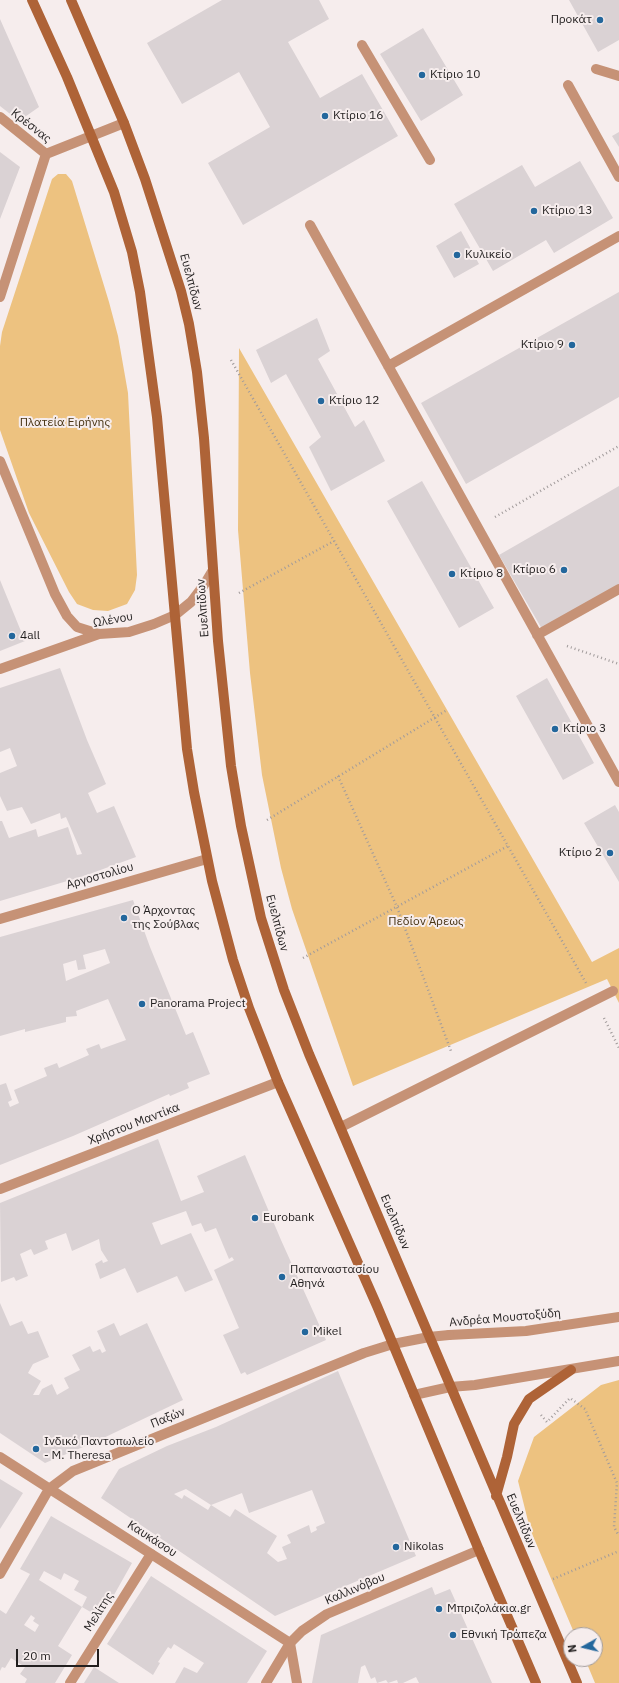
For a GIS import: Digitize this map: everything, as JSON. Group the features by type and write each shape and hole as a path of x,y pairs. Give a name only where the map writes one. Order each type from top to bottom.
{"main road":[{"path":"32,0 92,136 114,192 123,219 140,292 157,417 187,749 207,859 233,960 249,1008 278,1082 393,1344 478,1550 536,1683"},
{"name":"Ευελπίδων","path":"71,0 146,179 181,291 189,324 197,372 201,411 224,710 241,826 261,918 284,990 576,1683"},
{"path":"496,1496 507,1457 514,1424 529,1399 571,1370"}],"street":[{"path":"362,45 430,160"},
{"path":"596,69 619,76"},
{"path":"568,85 619,177"},
{"name":"Κρέσνας","path":"0,118 46,154"},
{"path":"0,297 46,154 124,124"},
{"path":"310,225 619,782"},
{"path":"388,366 619,236"},
{"path":"0,461 55,594 66,616 77,628 99,634"},
{"name":"Ωλένου","path":"0,669 99,634 129,632 175,615 191,602 213,570"},
{"path":"537,635 619,589"},
{"name":"Αργοστολίου","path":"0,918 207,859"},
{"path":"341,1127 613,991"},
{"name":"Χρήστου Μαντίκα","path":"0,1189 278,1082"},
{"name":"Ανδρέα Μουστοξύδη","path":"393,1344 429,1337 526,1331 619,1317"},
{"name":"Παξών","path":"0,1574 49,1489 73,1471 364,1353 393,1344"},
{"path":"414,1395 450,1387 475,1385 619,1361"},
{"name":"Καυκάσου","path":"0,1457 290,1644"},
{"name":"Καλλινόβου","path":"266,1683 290,1644 302,1631 327,1614 478,1550"},
{"name":"Μελίτης","path":"70,1683 151,1554"},
{"path":"290,1644 297,1683"}],"path":[{"path":"231,360 586,984"},
{"path":"478,528 619,446"},
{"path":"239,593 334,541"},
{"path":"537,635 619,664"},
{"path":"267,820 447,710"},
{"path":"338,776 396,907 454,1057"},
{"path":"303,958 508,846"},
{"path":"529,1399 547,1422 570,1398 585,1409 618,1482 614,1527 619,1536"},
{"path":"549,1581 619,1551"}],"green space":[{"name":"Πλατεία Ειρήνης","path":"58,174 66,174 72,181 118,336 128,393 137,575 135,590 127,604 108,611 93,610 77,604 69,592 29,513 0,430 0,346 2,332 52,179"},
{"name":"Πεδίον Άρεως","path":"239,348 592,962 619,948 619,1003 607,979 353,1086 292,909 281,868 262,775 250,673 238,530"},
{"path":"619,1380 619,1683 595,1683 588,1667 603,1667 603,1627 572,1627 530,1529 518,1481 534,1437 601,1385"}],"building":[{"name":"Κτίριο 16","path":"222,0 319,0 329,19 288,42 320,98 362,74 398,136 243,225 208,163 270,127 239,72 182,104 147,43"},
{"name":"Προκάτ","path":"569,0 619,0 619,40 598,52"},
{"path":"0,19 39,107 19,121 0,106"},
{"name":"Κτίριο 10","path":"423,28 463,95 421,121 380,54"},
{"path":"619,132 619,147 612,136"},
{"path":"0,152 20,167 0,219"},
{"name":"Κτίριο 13","path":"580,161 613,218 554,253 546,240 493,271 454,204 522,165 535,187"},
{"name":"Κυλικείο","path":"461,231 479,264 454,278 436,246"},
{"name":"Κτίριο 9","path":"619,292 619,397 466,484 421,403"},
{"name":"Κτίριο 12","path":"317,318 330,351 318,359 355,427 364,420 385,461 331,491 309,447 321,437 286,374 271,383 256,350"},
{"name":"Κτίριο 8","path":"422,481 494,608 459,628 387,501"},
{"name":"Κτίριο 6","path":"619,486 619,585 542,629 499,555"},
{"path":"0,580 25,641 0,651"},
{"path":"60,668 87,740 106,784 88,793 97,813 114,806 136,857 84,876 0,901 0,821 2,821 9,838 36,829 38,837 68,827 77,855 82,854 66,817 61,819 60,813 31,824 22,807 7,811 0,796 0,773 17,766 10,748 0,752 0,688"},
{"name":"Κτίριο 3","path":"547,678 594,763 563,780 516,696"},
{"name":"Κτίριο 2","path":"615,805 619,812 619,882 584,823"},
{"path":"133,900 150,947 186,1035 193,1032 210,1074 187,1083 189,1088 170,1096 169,1094 73,1136 0,1165 0,1085 6,1083 12,1100 8,1102 10,1107 19,1103 14,1090 47,1076 44,1068 57,1063 59,1068 89,1055 86,1049 99,1044 101,1049 126,1040 108,999 76,1011 77,1016 66,1017 66,1022 25,1032 25,1029 0,1036 0,937","holes":["105,949 110,963 66,981 63,964 76,960 78,970 86,969 83,955"]},
{"path":"158,1139 181,1201 204,1192 197,1176 245,1155 326,1340 247,1375 245,1372 241,1374 223,1335 239,1328 214,1270 234,1260 232,1257 229,1259 216,1228 205,1232 201,1223 192,1226 186,1211 152,1223 161,1245 191,1233 213,1280 185,1292 177,1276 137,1293 125,1268 100,1279 95,1264 102,1260 103,1263 108,1261 101,1250 99,1239 72,1251 66,1233 45,1241 48,1249 34,1255 31,1249 20,1254 28,1276 16,1281 14,1277 1,1282 0,1203"},
{"path":"0,1303 10,1326 22,1321 28,1334 38,1331 49,1357 33,1364 28,1373 41,1381 33,1395 39,1395 42,1389 52,1384 57,1395 69,1388 64,1378 80,1370 72,1355 90,1346 93,1352 100,1349 102,1353 106,1351 97,1331 114,1323 120,1336 147,1323 183,1400 95,1442 45,1463 0,1433"},
{"path":"338,1371 416,1556 275,1616 101,1498 119,1469 167,1446 216,1427","holes":["186,1489 211,1505 208,1510 184,1495 182,1499 174,1494","312,1490 325,1523 316,1527 317,1530 311,1533 309,1525 287,1535 291,1543 282,1547 287,1559 278,1562 267,1553 277,1536 235,1509 230,1517 211,1505 242,1493 249,1513"]},
{"path":"0,1479 23,1493 0,1529"},
{"path":"51,1516 132,1563 101,1618 82,1607 58,1646 72,1655 55,1683 25,1683 27,1679 20,1674 25,1667 11,1658 5,1668 2,1667 0,1671 0,1610 6,1614 30,1574 20,1569","holes":["44,1571 61,1580 64,1573 79,1581 74,1590 87,1597 82,1607 39,1580","31,1615 35,1618 33,1621 39,1625 35,1632 24,1625"]},
{"path":"151,1576 267,1651 247,1683 175,1683 184,1667 197,1673 204,1663 174,1644 171,1649 168,1647 158,1662 160,1663 153,1675 107,1644"},
{"path":"432,1587 435,1595 450,1589 492,1683 419,1683 416,1677 403,1683 398,1683 397,1680 388,1683 386,1680 377,1683 375,1677 371,1679 365,1665 361,1667 358,1683 312,1683 321,1635"},
{"path":"94,1667 119,1683 84,1683"}],"place":[{"name":"Προκάτ","path":"600,20"},
{"name":"Κτίριο 10","path":"422,75"},
{"name":"Κτίριο 16","path":"325,116"},
{"name":"Κτίριο 13","path":"534,211"},
{"name":"Κυλικείο","path":"457,255"},
{"name":"Κτίριο 9","path":"572,345"},
{"name":"Κτίριο 12","path":"321,401"},
{"name":"Κτίριο 6","path":"564,570"},
{"name":"Κτίριο 8","path":"452,574"},
{"name":"4all","path":"12,636"},
{"name":"Κτίριο 3","path":"555,729"},
{"name":"Κτίριο 2","path":"610,853"},
{"name":"Ο Άρχοντας της Σούβλας","path":"124,918"},
{"name":"Panorama Project","path":"142,1004"},
{"name":"Eurobank","path":"255,1218"},
{"name":"Παπαναστασίου Αθηνά","path":"282,1277"},
{"name":"Mikel","path":"305,1332"},
{"name":"Ινδικό Παντοπωλείο - M. Theresa","path":"36,1449"},
{"name":"Nikolas","path":"396,1547"},
{"name":"Μπριζολάκια.gr","path":"439,1609"},
{"name":"Εθνική Τράπεζα","path":"453,1635"}]}
